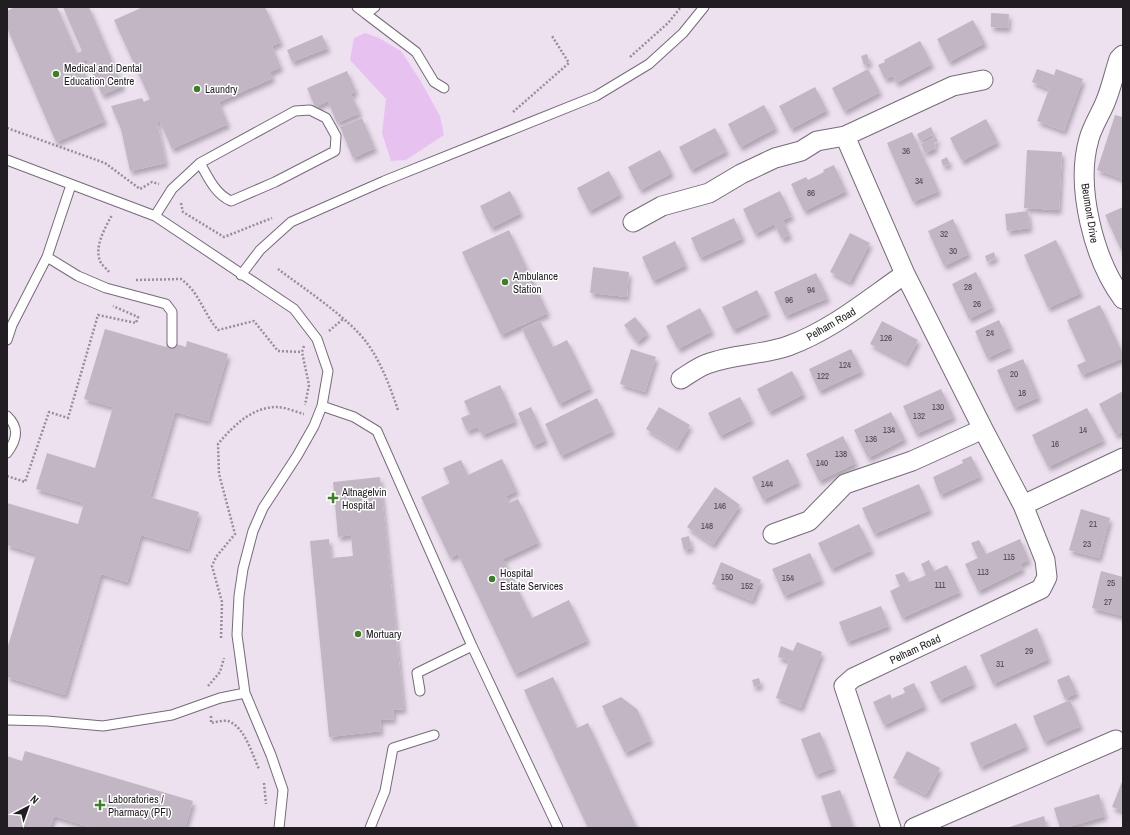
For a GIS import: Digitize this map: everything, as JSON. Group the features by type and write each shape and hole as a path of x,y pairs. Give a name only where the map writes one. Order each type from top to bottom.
{"street":[{"name":"Beumont Drive","path":"1123,55 1119,59 1106,101 1088,140 1084,180 1096,248 1112,284 1123,299"},
{"path":"633,222 662,206 709,193 741,174 775,158 801,151 817,141 844,136 953,86 983,80"},
{"name":"Pelham Road","path":"844,136 905,274 1023,505 1045,560 1047,577 1041,589 853,678 844,686 891,828"},
{"name":"Pelham Road","path":"681,380 706,364 724,358 787,346 814,335 844,318 905,274"},
{"path":"773,534 809,521 845,484 912,461 983,429"},
{"path":"1023,505 1123,458"},
{"path":"914,828 1116,740"}],"lane":[{"path":"357,7 416,52 434,82 444,88"},
{"path":"366,14 375,7"},
{"path":"241,275 260,250 291,222 384,181 596,96 649,64 684,33 704,7"},
{"path":"155,216 172,189 200,163 295,112 310,110 326,118 336,136 335,152 275,182 231,201 221,197 200,163"},
{"path":"7,160 155,216 241,275 294,309 316,336 328,371 322,406 314,426 297,456 263,508 253,531 242,569 237,635 245,693 271,755 283,790 279,828"},
{"path":"7,340 12,325 46,257 71,185"},
{"path":"46,257 78,276 106,288 166,304 172,312 172,343"},
{"path":"322,406 354,417 377,431 472,646 558,828"},
{"path":"7,416 13,421 15,443 7,453"},
{"path":"420,691 417,673 472,646"},
{"path":"7,720 47,721 103,726 172,716 220,698 245,693"},
{"path":"370,828 385,791 393,748 434,735"}],"path":[{"path":"511,114 569,63 552,36"},
{"path":"116,275 110,272 100,262 99,246 104,231 119,202"},
{"path":"278,269 343,319 367,343 385,374 398,410"},
{"path":"7,476 25,482 49,412 68,418 98,315 136,323 138,317 101,301 110,272"},
{"path":"130,280 181,279 197,294 211,322 218,330 254,321 278,351 302,352"}],"shaded area":[{"path":"365,33 379,38 401,51 420,80 440,116 444,135 406,160 391,161 382,133 386,99 350,60 354,38"}],"building":[{"name":"Medical and Dental Education Centre","path":"15,7 57,7 77,53 82,51 63,7 89,7 123,86 102,95 87,59 80,62 105,121 56,142 7,28 7,11"},
{"name":"Laundry","path":"143,7 265,7 281,42 272,46 281,67 270,72 273,78 219,102 228,124 172,149 159,120 157,121 166,163 130,171 121,129 111,106 142,98 144,102 150,99 114,20"},
{"path":"991,13 1009,14 1008,28 991,27"},
{"path":"973,20 985,43 949,62 937,39"},
{"path":"322,35 328,48 292,62 287,50"},
{"path":"920,41 932,64 896,83 893,76 885,79 878,65 885,62 884,60"},
{"path":"867,54 870,63 864,65 861,56"},
{"path":"868,69 880,92 844,111 832,88"},
{"path":"1037,69 1054,75 1056,69 1083,79 1064,131 1037,121 1049,89 1032,82"},
{"path":"347,71 356,91 351,94 360,113 337,123 328,101 315,107 307,88"},
{"path":"815,87 827,110 791,129 779,106"},
{"path":"764,105 776,128 740,147 728,124"},
{"path":"1115,115 1123,117 1123,179 1097,170"},
{"path":"362,118 375,148 353,158 340,127"},
{"path":"986,119 998,142 962,161 950,138"},
{"path":"931,127 934,134 920,141 917,134"},
{"path":"715,128 727,151 691,170 679,147"},
{"path":"912,132 939,191 913,202 887,143"},
{"path":"936,137 938,141 934,143 936,148 925,153 921,144"},
{"path":"660,150 672,173 640,190 628,167"},
{"path":"1027,150 1062,152 1059,210 1024,208"},
{"path":"947,157 950,164 943,166 941,160"},
{"path":"834,165 846,191 804,211 791,184 806,177 808,180"},
{"path":"609,171 621,194 589,211 577,188"},
{"path":"510,191 521,213 491,228 480,206"},
{"path":"780,191 792,216 783,220 790,235 782,239 774,224 755,234 743,209"},
{"path":"1123,207 1123,254 1105,215"},
{"path":"1028,211 1030,228 1007,231 1005,214"},
{"path":"734,218 743,238 700,258 691,238"},
{"path":"953,219 969,254 944,266 928,231"},
{"name":"Ambulance Station","path":"509,230 548,313 501,335 462,252"},
{"path":"850,233 870,243 850,282 830,272"},
{"path":"1056,240 1081,293 1048,308 1024,255"},
{"path":"675,241 686,265 653,281 642,257"},
{"path":"994,252 996,258 987,262 985,256"},
{"path":"593,267 629,272 627,297 590,293"},
{"path":"976,272 993,307 969,319 952,284"},
{"path":"816,273 828,298 785,316 774,292"},
{"path":"757,290 768,313 733,330 722,307"},
{"path":"1100,305 1123,354 1123,358 1082,375 1077,365 1086,361 1067,320"},
{"path":"700,308 712,331 678,349 666,326"},
{"path":"635,317 648,333 637,342 624,325"},
{"path":"999,320 1011,347 987,358 975,331"},
{"path":"540,321 553,347 567,340 591,388 559,404 522,329"},
{"path":"882,321 918,340 906,363 870,344"},
{"path":"105,329 166,347 167,341 186,347 187,341 228,354 208,421 175,412 150,497 199,512 188,549 141,535 127,582 101,574 65,695 7,677 7,649 36,554 7,545 7,503 78,524 84,503 36,489 47,453 95,468 113,407 84,399"},
{"path":"631,349 656,357 645,392 620,384"},
{"path":"851,349 862,371 819,391 809,369"},
{"path":"1023,359 1039,397 1014,408 997,370"},
{"path":"792,371 804,394 769,412 757,389"},
{"path":"500,385 516,421 482,435 478,427 467,431 461,418 470,414 464,401"},
{"path":"941,389 954,417 916,434 903,406"},
{"path":"1123,391 1123,431 1116,435 1099,404"},
{"path":"740,397 752,420 720,436 708,413"},
{"path":"597,398 613,431 561,456 545,424"},
{"path":"531,407 546,440 533,446 518,413"},
{"path":"659,407 690,425 677,448 646,429"},
{"path":"1087,408 1104,440 1048,467 1032,435"},
{"path":"891,412 905,439 868,458 854,430"},
{"path":"843,436 856,463 819,481 806,454"},
{"path":"971,456 981,476 940,495 933,477 963,463 962,460"},
{"name":"Hospital Estate Services","path":"502,459 517,491 506,496 509,503 518,499 539,542 503,559 532,618 569,600 588,640 515,674 458,554 450,558 421,497 450,483 443,468 461,460 468,475"},
{"path":"788,459 799,482 763,500 752,477"},
{"name":"Mortuary","path":"380,477 404,709 393,710 394,719 380,720 381,731 329,737 310,541 329,539 331,558 353,556 351,535 338,537 333,482"},
{"path":"919,484 930,510 874,534 862,508"},
{"path":"715,487 740,505 713,545 687,527"},
{"path":"1081,509 1110,518 1099,558 1069,550"},
{"path":"859,524 872,550 831,569 818,543"},
{"path":"689,536 692,548 684,550 681,538"},
{"path":"1020,539 1029,560 1020,564 1023,569 978,591 965,564 978,558 971,543 979,540 986,554"},
{"path":"810,553 822,580 784,596 772,569"},
{"path":"929,560 934,571 947,565 960,592 902,618 890,591 900,586 895,575 904,572 909,582 920,578 926,575 921,564"},
{"path":"721,562 761,580 752,601 712,584"},
{"path":"1101,571 1123,577 1123,616 1092,608"},
{"path":"881,606 889,626 847,642 839,622"},
{"path":"1037,628 1049,659 993,684 980,655"},
{"path":"797,642 822,652 801,708 776,698 789,661 778,657 781,646 793,651"},
{"path":"966,665 974,684 939,700 930,682"},
{"path":"1069,675 1077,693 1065,699 1057,680"},
{"path":"553,677 577,728 588,723 637,828 588,828 524,690"},
{"path":"759,678 761,685 754,687 752,680"},
{"path":"914,683 925,706 884,725 873,702 890,694 892,699 905,693 903,688"},
{"path":"621,697 637,709 651,740 625,753 602,706"},
{"path":"1070,700 1081,726 1044,742 1033,716"},
{"path":"1016,723 1027,746 980,767 970,743"},
{"path":"820,732 834,768 815,775 801,739"},
{"path":"25,751 193,801 185,828 93,828 54,816 50,828 7,828 7,756 22,761"},
{"path":"907,751 940,768 926,795 893,778"},
{"path":"1123,779 1123,811 1112,807"},
{"path":"840,790 853,826 848,828 832,828 821,796"},
{"path":"1099,794 1105,816 1065,828 1060,828 1054,808"},
{"path":"1044,816 1047,828 1006,828"}],"place":[{"name":"Medical and Dental Education Centre","path":"56,74"},
{"name":"Laundry","path":"197,89"},
{"name":"Ambulance Station","path":"505,282"},
{"name":"Altnagelvin Hospital","path":"333,498"},
{"name":"Hospital Estate Services","path":"492,579"},
{"name":"Mortuary","path":"358,634"},
{"name":"Laboratories / Pharmacy (PFI)","path":"100,805"}]}
